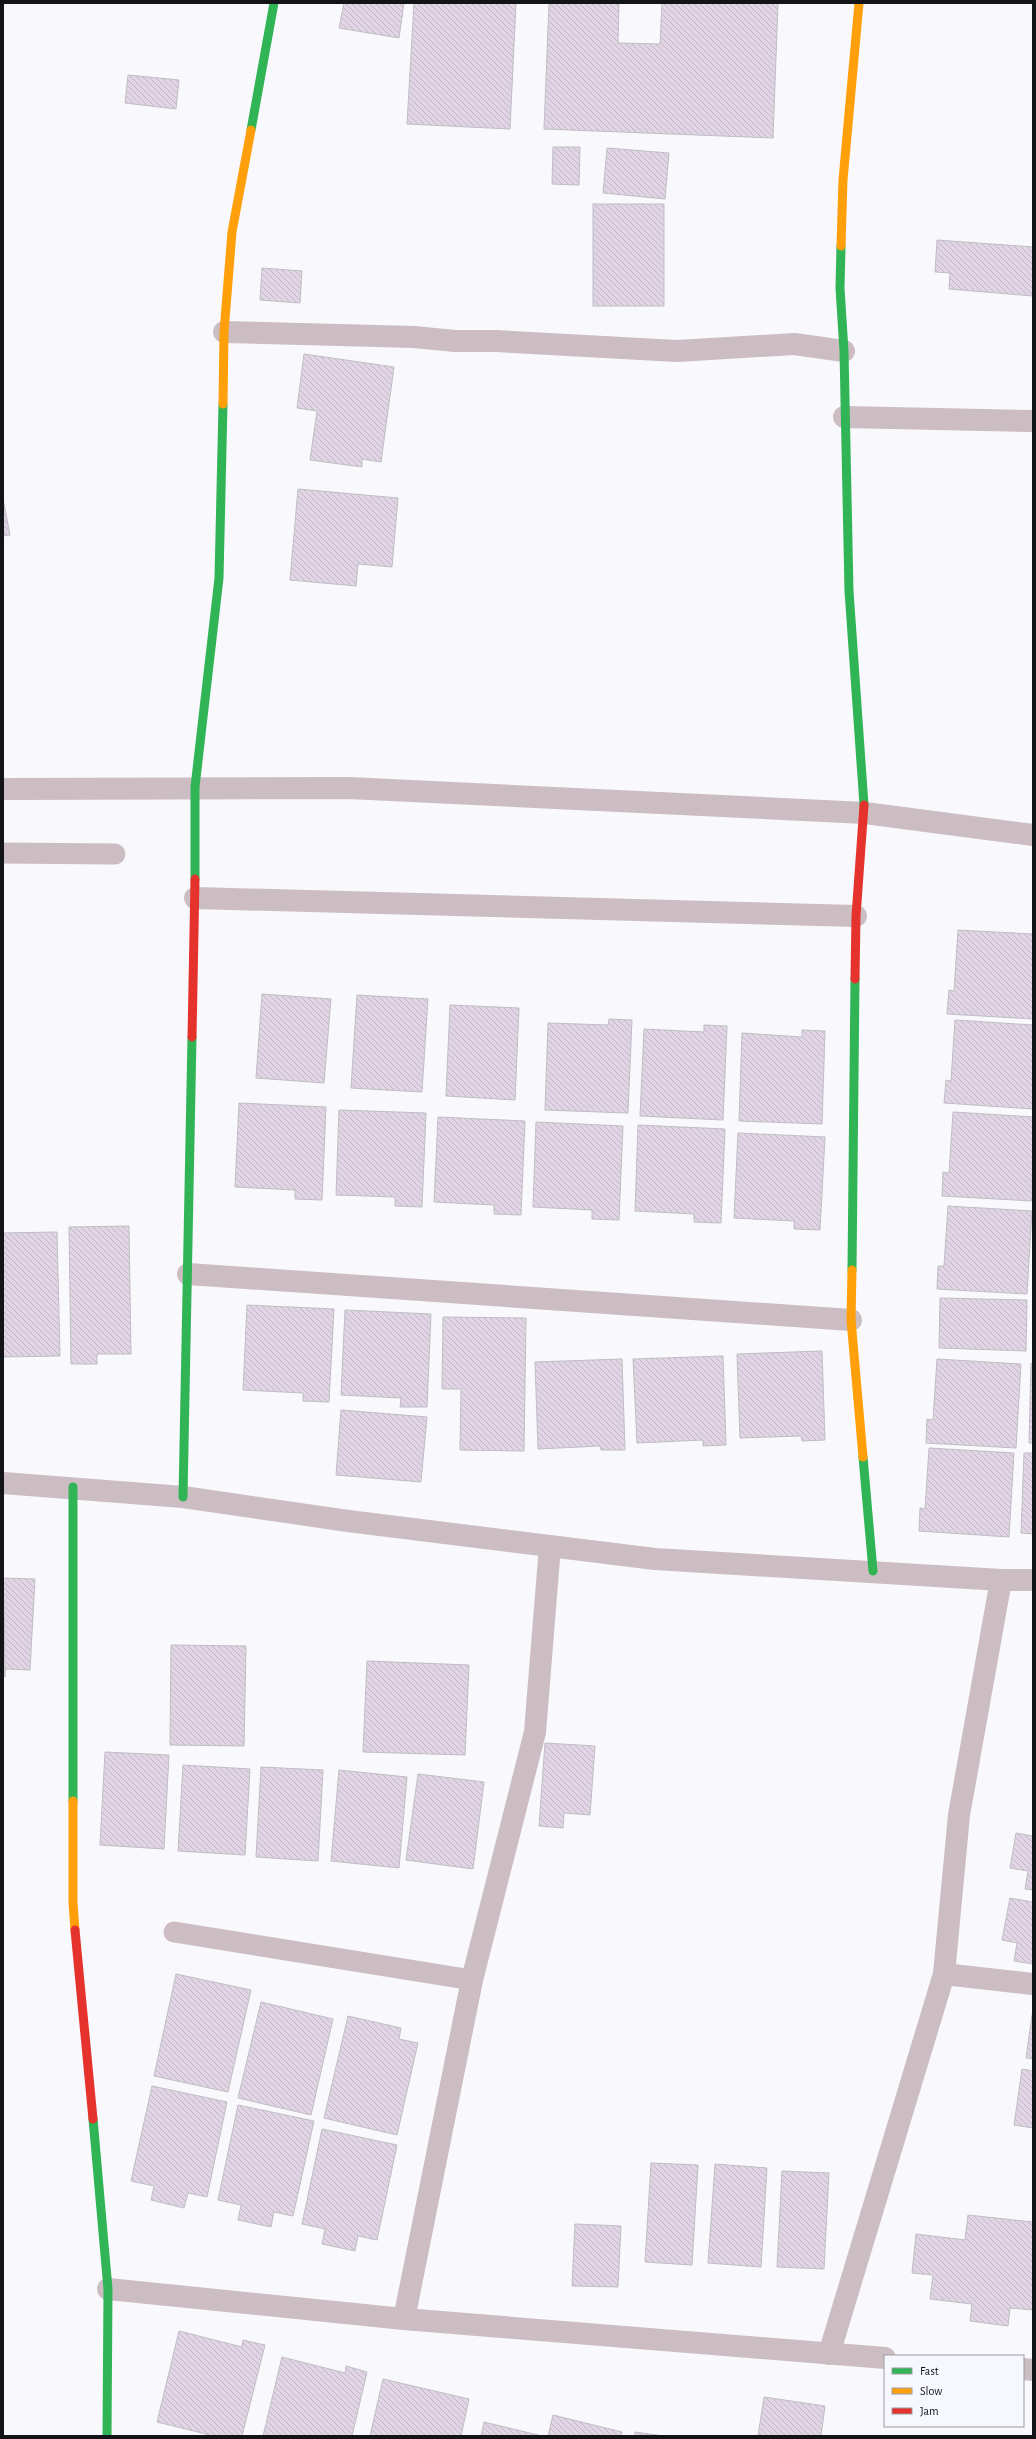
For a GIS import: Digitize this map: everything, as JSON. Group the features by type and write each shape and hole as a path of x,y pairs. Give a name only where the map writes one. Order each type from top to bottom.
{"street":[{"path":"183,1497 195,898 195,787 219,578 224,332 232,232 274,3"},
{"path":"859,3 843,180 840,288 844,351 844,417 850,605 865,813 856,916 851,1320 873,1571"},
{"path":"224,332 414,337 455,341 496,341 678,351 794,344 844,351"},
{"path":"844,417 1033,421"},
{"path":"3,789 195,787 349,788 865,813 1033,835"},
{"path":"195,898 856,916"},
{"path":"188,1274 851,1320"},
{"path":"3,1483 73,1487 183,1497 348,1521 655,1559 873,1571 1001,1580 1033,1580"},
{"path":"73,1487 73,1903 108,2289 107,2436"},
{"path":"404,2319 472,1980 535,1732 550,1546"},
{"path":"829,2354 944,1974 959,1815 1001,1580"},
{"path":"944,1974 1033,1984"},
{"path":"108,2289 404,2319 884,2358"}],"lane":[{"path":"3,853 115,854"},
{"path":"174,1932 472,1980"}],"building":[{"path":"344,3 404,3 399,38 339,28"},
{"path":"414,3 516,3 510,129 407,124"},
{"path":"549,3 619,3 618,43 660,44 662,3 778,3 773,138 544,129"},
{"path":"128,75 179,80 176,109 125,103"},
{"path":"553,147 580,147 579,185 552,184"},
{"path":"607,148 669,153 665,199 603,193"},
{"path":"593,204 664,204 664,306 593,306"},
{"path":"937,240 1033,247 1033,296 949,289 950,273 935,272"},
{"path":"262,268 302,271 300,303 260,300"},
{"path":"304,354 394,367 381,462 362,459 362,467 310,460 317,411 297,408"},
{"path":"298,489 398,498 392,567 358,564 356,586 290,580"},
{"path":"3,499 10,535 3,536"},
{"path":"958,930 1033,934 1033,1019 947,1014 949,990 954,991"},
{"path":"262,994 331,999 324,1083 256,1078"},
{"path":"357,995 428,999 422,1092 351,1088"},
{"path":"450,1005 519,1008 515,1100 446,1096"},
{"path":"609,1019 632,1020 628,1113 545,1110 548,1023 608,1025"},
{"path":"955,1020 1033,1025 1033,1109 944,1103 946,1080 951,1081"},
{"path":"704,1025 727,1026 723,1120 640,1116 644,1029 704,1032"},
{"path":"802,1030 825,1031 822,1124 739,1121 742,1033 802,1037"},
{"path":"239,1103 326,1107 322,1200 295,1199 295,1190 235,1187"},
{"path":"339,1110 426,1113 422,1207 395,1206 395,1197 336,1195"},
{"path":"953,1112 1033,1117 1032,1201 942,1196 943,1172 949,1173"},
{"path":"438,1117 525,1121 521,1215 494,1214 494,1205 434,1202"},
{"path":"536,1122 623,1126 619,1220 592,1219 592,1210 533,1207"},
{"path":"638,1125 725,1129 721,1223 694,1222 694,1214 635,1211"},
{"path":"738,1133 825,1137 820,1230 794,1229 794,1221 734,1218"},
{"path":"948,1206 1032,1211 1027,1294 937,1289 938,1266 944,1266"},
{"path":"129,1226 131,1354 97,1354 97,1364 71,1364 69,1227"},
{"path":"57,1232 60,1356 3,1357 3,1233"},
{"path":"940,1298 1027,1300 1026,1351 939,1348"},
{"path":"247,1305 334,1309 329,1402 303,1401 303,1393 243,1390"},
{"path":"345,1310 431,1314 427,1407 400,1407 401,1398 341,1395"},
{"path":"443,1317 526,1318 524,1451 460,1450 461,1389 442,1389"},
{"path":"822,1351 825,1440 802,1441 801,1436 740,1438 737,1354"},
{"path":"723,1356 726,1445 703,1446 703,1440 637,1443 633,1359"},
{"path":"622,1359 625,1450 601,1450 600,1446 538,1449 535,1362"},
{"path":"937,1359 1021,1364 1016,1448 926,1443 927,1419 933,1420"},
{"path":"1031,1363 1033,1363 1033,1443 1029,1443"},
{"path":"341,1410 427,1417 421,1482 336,1475"},
{"path":"929,1448 1014,1453 1009,1537 919,1531 920,1508 925,1509"},
{"path":"1024,1453 1033,1453 1033,1534 1021,1533"},
{"path":"3,1578 35,1579 30,1670 5,1669 5,1677"},
{"path":"171,1645 246,1646 244,1746 170,1745"},
{"path":"367,1661 469,1665 465,1755 363,1752"},
{"path":"545,1743 595,1746 590,1815 564,1813 563,1828 539,1826"},
{"path":"105,1752 169,1755 164,1849 100,1845"},
{"path":"183,1765 250,1769 245,1855 178,1851"},
{"path":"261,1767 323,1770 318,1861 256,1857"},
{"path":"339,1770 407,1777 399,1868 331,1861"},
{"path":"418,1774 484,1782 473,1869 406,1860"},
{"path":"1016,1833 1033,1836 1033,1890 1025,1889 1028,1871 1010,1868"},
{"path":"1010,1898 1033,1902 1033,1964 1014,1961 1017,1943 1002,1940"},
{"path":"176,1974 251,1990 228,2092 154,2076"},
{"path":"261,2002 333,2019 311,2115 238,2098"},
{"path":"1033,2008 1033,2059 1026,2058"},
{"path":"348,2016 401,2028 399,2039 418,2043 397,2135 324,2118"},
{"path":"1022,2069 1033,2071 1033,2128 1014,2125"},
{"path":"152,2086 227,2102 207,2197 188,2193 184,2208 151,2200 154,2186 131,2181"},
{"path":"238,2105 314,2121 293,2216 274,2212 271,2227 238,2220 241,2205 218,2200"},
{"path":"322,2129 397,2145 377,2240 358,2236 355,2251 322,2244 325,2229 302,2224"},
{"path":"651,2163 698,2165 692,2265 645,2262"},
{"path":"715,2164 767,2168 761,2267 708,2263"},
{"path":"782,2171 829,2173 824,2269 777,2267"},
{"path":"968,2215 1033,2222 1033,2310 1010,2308 1008,2326 970,2321 972,2304 930,2299 933,2275 912,2273 916,2234 965,2240"},
{"path":"575,2224 621,2226 618,2287 572,2286"},
{"path":"179,2331 242,2347 243,2340 265,2345 242,2436 214,2436 157,2422"},
{"path":"282,2357 345,2373 346,2366 367,2372 352,2436 263,2436"},
{"path":"383,2379 469,2399 461,2436 370,2436"},
{"path":"764,2397 825,2406 821,2436 758,2436"},
{"path":"553,2415 622,2432 621,2436 548,2436"},
{"path":"484,2422 542,2436 481,2436"},
{"path":"635,2432 664,2436 635,2436"}],"traffic: fast":[{"path":"251,130 274,3"},
{"path":"841,246 840,288 844,351 849,591 864,805"},
{"path":"195,879 195,787 219,578 223,404"},
{"path":"852,1270 855,979"},
{"path":"183,1497 192,1037"},
{"path":"863,1457 873,1571"},
{"path":"73,1487 73,1801"},
{"path":"93,2119 108,2289 107,2436"}],"traffic: slow":[{"path":"841,246 843,180 859,3"},
{"path":"223,404 224,332 232,232 251,130"},
{"path":"852,1270 851,1320 863,1457"},
{"path":"73,1801 73,1903 75,1930"}],"traffic: jam":[{"path":"855,979 856,916 864,805"},
{"path":"192,1037 195,879"},
{"path":"75,1930 93,2119"}]}
